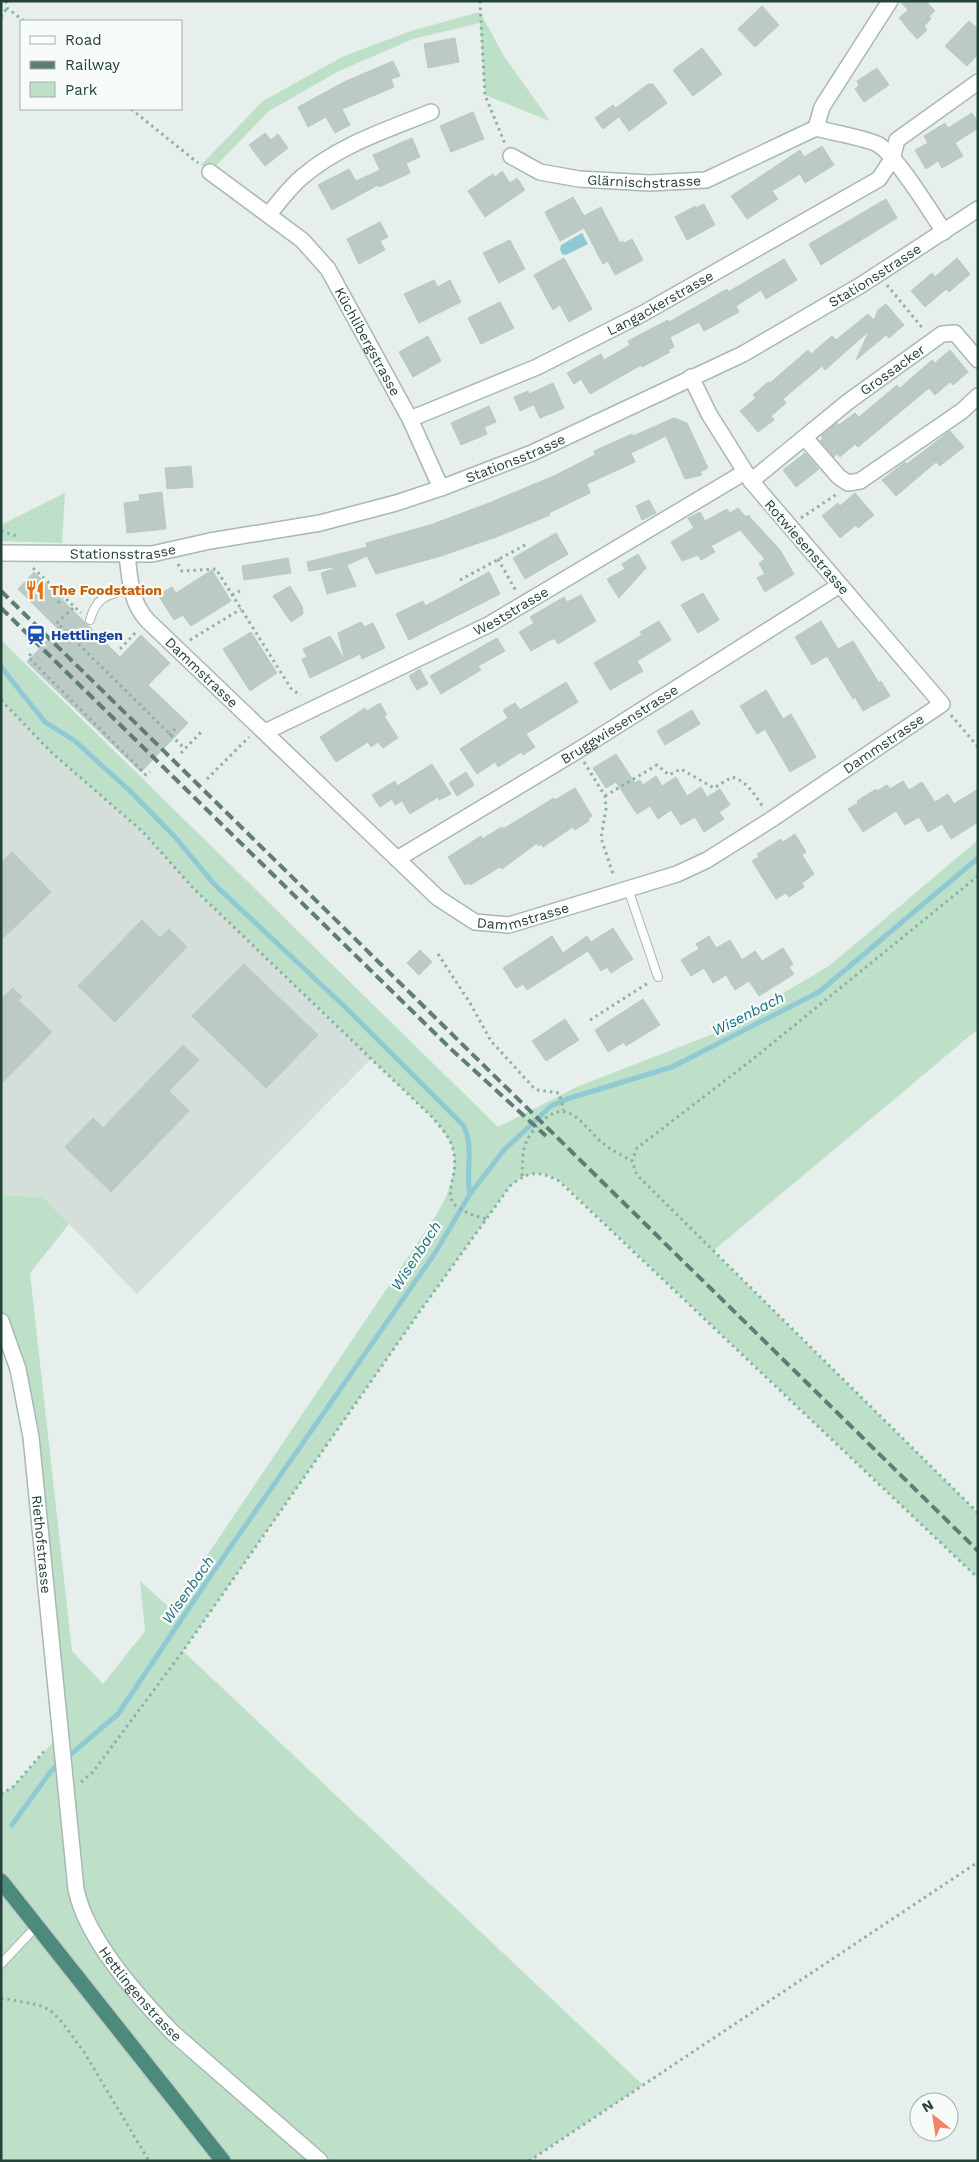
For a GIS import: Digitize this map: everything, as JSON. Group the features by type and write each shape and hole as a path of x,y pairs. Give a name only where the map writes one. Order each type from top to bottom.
{"highway":[{"path":"1,1881 223,2161"},
{"path":"1,1897 211,2161"}],"street":[{"path":"890,1 822,107 816,128 879,145 892,159 944,232"},
{"name":"Langackerstrasse","path":"410,419 537,367 642,314 879,178 892,159 897,140 978,82"},
{"path":"269,214 300,178 323,161 347,147 431,112"},
{"name":"Glärnischstrasse","path":"511,156 540,172 579,179 650,182 706,180 816,128"},
{"name":"Küchlibergstrasse","path":"210,172 302,240 328,269 410,419 440,488"},
{"name":"Stationsstrasse","path":"1,553 152,554 210,541 320,523 396,503 440,488 532,452 743,354 793,326 978,209"},
{"name":"Grossacker","path":"748,477 805,438 849,401 942,334 955,333 978,360"},
{"name":"Rotwiesenstrasse","path":"691,377 709,414 748,477 942,704"},
{"path":"805,438 839,477 848,482 860,481 962,410 978,396"},
{"name":"Weststrasse","path":"265,732 490,624 748,477"},
{"name":"Dammstrasse","path":"127,555 131,589 142,615 438,898 475,922 509,926 692,868 772,819 942,704"},
{"name":"Bruggwiesenstrasse","path":"397,859 577,751 840,585"},
{"name":"Riethofstrasse","path":"1,1321 18,1369 31,1437 66,1769"},
{"name":"Hettlingenstrasse","path":"66,1769 76,1889 80,1907 88,1925 104,1950 155,2015 172,2032 320,2161"}],"lane":[{"path":"90,620 100,599 131,589"},
{"path":"624,891 658,977"},
{"path":"1,1964 30,1933"}],"path":[{"path":"6,1 8,8 23,20"},
{"path":"480,1 485,95 497,127 511,156"},
{"path":"1,17 8,8"},
{"path":"133,110 210,172"},
{"path":"886,284 933,340"},
{"path":"790,526 838,493 848,482"},
{"path":"460,580 526,544"},
{"path":"28,552 28,563 63,598 90,620"},
{"path":"498,559 523,604"},
{"path":"176,561 182,571 216,569 292,690 301,695"},
{"path":"232,595 240,591"},
{"path":"58,604 63,598"},
{"path":"74,608 57,623 185,749"},
{"path":"177,649 241,609"},
{"path":"120,649 138,631"},
{"path":"31,654 28,657 36,666 137,766 146,774 150,772"},
{"path":"32,670 36,666"},
{"path":"1,700 50,752 143,832 194,889 432,1117 444,1132 453,1149 454,1164 449,1194 454,1204 468,1214 486,1219"},
{"path":"942,704 978,747"},
{"path":"170,735 175,729"},
{"path":"181,753 203,730"},
{"path":"206,778 243,743"},
{"path":"577,751 605,796 606,809 601,838 624,891"},
{"path":"605,796 657,765 669,776 681,768 714,788 732,776 742,780 772,819"},
{"path":"134,770 137,766"},
{"path":"632,1161 637,1148 753,1059 978,876"},
{"path":"438,954 470,1003 491,1040 533,1087 559,1093 563,1108 579,1119 606,1146 632,1161 637,1175 978,1514"},
{"path":"590,1020 658,977"},
{"path":"522,1176 523,1146 530,1133 549,1115 563,1108"},
{"path":"67,1788 80,1782 93,1772 183,1651 510,1186 522,1176 535,1173 546,1174 560,1181 978,1578"},
{"path":"1,1794 12,1787 62,1739"},
{"path":"529,2161 978,1862"},
{"path":"1,1998 38,2005 50,2010 62,2022 84,2052 149,2161"}],"shaded area":[{"path":"1,700 51,752 143,832 194,889 371,1059 137,1294 43,1197 1,1195"}],"green space":[{"path":"480,12 504,56 550,121 485,95 480,23 413,39 339,71 269,111 210,172 201,165 263,101 344,56 411,31"},
{"path":"65,493 62,543 1,541 1,525"},
{"path":"1,640 498,1127 579,1086 718,1032 829,966 978,840 978,1029 713,1251 978,1513 978,1578 560,1181 546,1175 534,1174 523,1177 510,1186 418,1314 183,1651 643,2085 529,2161 1,2161 1,1794 13,1787 62,1732 31,1437 1,1321 1,1195 43,1197 69,1224 30,1273 72,1651 103,1684 145,1631 140,1581 171,1609 435,1217 444,1201 453,1176 454,1159 450,1141 432,1117 194,889 143,832 51,752 1,700"}],"water":[{"path":"582,233 588,244 566,255 562,254 561,245"}],"building":[{"path":"900,1 926,1 935,11 929,16 931,19 924,26 927,30 917,39 899,18 908,10"},
{"path":"762,6 779,25 755,47 738,29"},
{"path":"969,21 978,29 978,54 967,66 945,46"},
{"path":"455,38 459,62 428,68 424,44"},
{"path":"702,48 722,74 693,96 673,70"},
{"path":"393,61 400,76 391,79 394,87 342,109 350,125 335,133 326,117 308,127 298,107 344,82"},
{"path":"877,68 889,85 864,102 855,89 859,85 857,81"},
{"path":"648,84 653,84 667,103 629,131 619,117 603,129 595,118 613,105 616,108"},
{"path":"473,112 484,139 451,152 440,126"},
{"path":"972,113 978,122 978,128 955,143 963,156 942,168 938,161 926,169 915,150 928,143 924,136 945,123 948,128"},
{"path":"265,133 271,140 278,134 288,148 265,166 249,145"},
{"path":"412,138 420,157 406,163 410,173 379,187 378,185 332,210 318,185 349,169 356,181 380,170 373,155"},
{"path":"822,146 834,165 805,183 800,174 772,191 778,199 747,219 731,196 800,150 804,157"},
{"path":"502,171 510,183 517,178 525,190 485,217 468,191 493,174 495,177"},
{"path":"573,197 584,216 601,207 620,243 632,239 643,260 615,275 608,261 603,264 584,228 560,241 545,212"},
{"path":"886,199 897,218 821,265 809,244"},
{"path":"704,204 715,225 687,240 675,217 695,206 696,208"},
{"path":"380,222 388,237 380,241 385,250 359,264 347,239"},
{"path":"510,240 525,269 499,283 483,253"},
{"path":"564,258 592,309 569,322 560,305 553,310 534,275"},
{"path":"957,258 970,274 949,292 946,289 925,307 911,291 932,273 935,277"},
{"path":"784,259 797,280 766,299 761,290 736,306 739,312 704,331 699,322 670,337 674,347 668,350 670,352 642,367 641,365 590,394 581,379 574,384 567,373 601,354 604,360 630,345 628,341 668,320 669,322 727,289 728,292"},
{"path":"434,280 438,287 450,280 461,302 419,323 404,294"},
{"path":"500,302 514,328 481,344 468,318"},
{"path":"886,304 904,325 889,338 886,335 856,360 869,331 825,370 822,366 783,399 786,403 771,416 774,420 758,432 740,411 756,398 753,395 808,350 811,354 832,336 836,340 868,314 874,320 878,310"},
{"path":"428,336 441,361 413,377 399,352"},
{"path":"950,350 968,372 953,385 950,382 935,395 929,388 858,447 855,444 840,457 837,454 834,457 820,441 823,438 821,436 837,423 839,425 855,413 859,417 897,385 900,388 932,360 935,363"},
{"path":"553,383 564,408 540,418 529,394"},
{"path":"528,391 533,405 520,411 514,397"},
{"path":"489,406 496,422 484,427 487,434 461,445 451,423"},
{"path":"674,418 687,423 708,468 700,472 702,475 685,479 666,436 631,453 635,462 587,484 590,493 549,513 550,515 499,536 441,556 376,574 367,556 347,565 356,586 327,594 321,573 333,569 333,567 309,571 307,562 367,547 366,543 430,525 484,505 554,476 595,455 594,451"},
{"path":"950,431 964,447 940,466 936,462 896,496 882,480 905,462 907,464"},
{"path":"805,453 819,469 796,487 783,470"},
{"path":"191,466 193,487 167,489 165,468"},
{"path":"162,492 166,529 127,533 124,503 140,501 139,495"},
{"path":"855,493 874,515 858,528 856,525 840,538 822,516 838,503 840,506"},
{"path":"649,500 656,513 642,520 636,506"},
{"path":"738,508 746,517 748,515 780,550 794,574 765,592 757,578 765,574 759,563 765,559 740,530 711,546 715,552 701,560 698,555 682,561 671,542 694,528 688,518 700,512 705,521 727,509 730,513"},
{"path":"556,533 568,554 525,579 513,558"},
{"path":"638,554 646,568 619,598 607,579 625,569 622,564"},
{"path":"288,558 291,573 244,580 242,566"},
{"path":"212,570 231,601 191,626 183,615 174,620 158,595 172,587 176,593"},
{"path":"34,572 120,657 141,635 170,663 148,685 188,723 141,772 27,662 58,629 18,589"},
{"path":"489,572 500,594 409,640 396,614 423,601 425,606"},
{"path":"290,586 302,606 303,614 291,622 273,596"},
{"path":"703,593 719,620 698,633 681,605"},
{"path":"581,595 596,621 558,644 555,639 552,639 531,651 519,632 534,623 530,617 564,597 567,602"},
{"path":"659,621 671,640 637,661 643,671 610,690 594,663 642,635 640,632"},
{"path":"821,621 838,649 853,641 879,683 881,681 890,696 863,711 855,697 853,699 827,656 812,665 795,637"},
{"path":"361,622 364,627 373,623 385,648 362,659 360,654 310,678 302,659 307,657 303,649 330,636 345,660 338,633"},
{"path":"251,632 277,673 250,691 223,649"},
{"path":"497,638 505,651 478,666 481,670 441,694 430,676"},
{"path":"420,669 428,684 417,690 409,676"},
{"path":"566,682 578,702 526,734 535,747 523,755 521,752 498,767 495,762 477,774 460,749 508,718 503,710 515,703 520,710"},
{"path":"766,690 783,719 791,714 816,757 790,772 765,729 757,734 740,706"},
{"path":"380,703 387,715 384,716 398,738 383,748 378,742 371,747 368,742 336,762 320,737 365,708 367,711"},
{"path":"692,710 700,724 665,745 657,731"},
{"path":"616,754 635,783 640,780 643,785 656,776 662,786 676,777 687,796 701,787 707,797 720,789 730,805 719,812 724,819 704,832 695,817 681,825 671,810 658,819 650,806 637,814 616,782 606,788 593,768"},
{"path":"432,764 451,794 439,800 438,797 410,814 402,801 395,805 392,799 380,807 372,795 395,781 397,786"},
{"path":"466,772 474,785 457,796 449,783"},
{"path":"903,781 909,790 922,782 935,802 948,794 954,804 978,789 978,822 951,839 942,824 928,832 919,817 905,825 896,811 863,832 848,809 876,789 877,791 887,785 890,789"},
{"path":"575,788 592,816 588,819 589,821 575,830 573,827 543,847 541,844 538,846 537,843 502,869 500,867 470,885 468,883 465,885 448,857 481,836 482,839 502,827 503,829 554,798 555,800"},
{"path":"795,834 806,852 802,855 814,874 802,883 804,887 789,897 786,893 776,899 752,861 759,857 757,854 781,839 783,842"},
{"path":"12,852 51,892 1,940 1,863"},
{"path":"142,920 160,938 169,929 187,947 115,1022 78,986"},
{"path":"613,928 633,959 611,973 607,967 601,971 588,951 527,990 523,984 516,988 503,968 552,936 563,953 587,936 591,942"},
{"path":"709,936 716,948 730,940 742,960 755,951 762,961 783,948 793,964 789,967 794,974 759,996 749,981 735,990 726,975 713,983 704,968 691,976 681,960 699,949 696,944"},
{"path":"420,950 432,962 419,975 407,963"},
{"path":"244,964 318,1035 266,1088 192,1016"},
{"path":"13,988 22,997 18,1000 52,1032 1,1084 1,999"},
{"path":"643,999 660,1025 626,1046 624,1042 608,1052 595,1030"},
{"path":"565,1019 579,1040 546,1061 532,1041"},
{"path":"183,1045 199,1060 169,1091 189,1111 111,1192 65,1147 93,1118 103,1128"}],"waterway":[{"path":"1,667 45,722 75,741 130,791 175,837 215,885 344,1006 463,1125 467,1133 469,1150 468,1176 470,1194"},
{"name":"Wisenbach","path":"12,1825 51,1771 118,1714 211,1575 435,1253 470,1194 504,1150 551,1106 567,1099 672,1067 819,992 978,858"}],"railway":[{"path":"1,591 978,1551"},
{"path":"1,608 452,1050 546,1136"}],"place":[{"name":"The Foodstation","path":"35,590"},
{"name":"Hettlingen","path":"36,635"}]}
